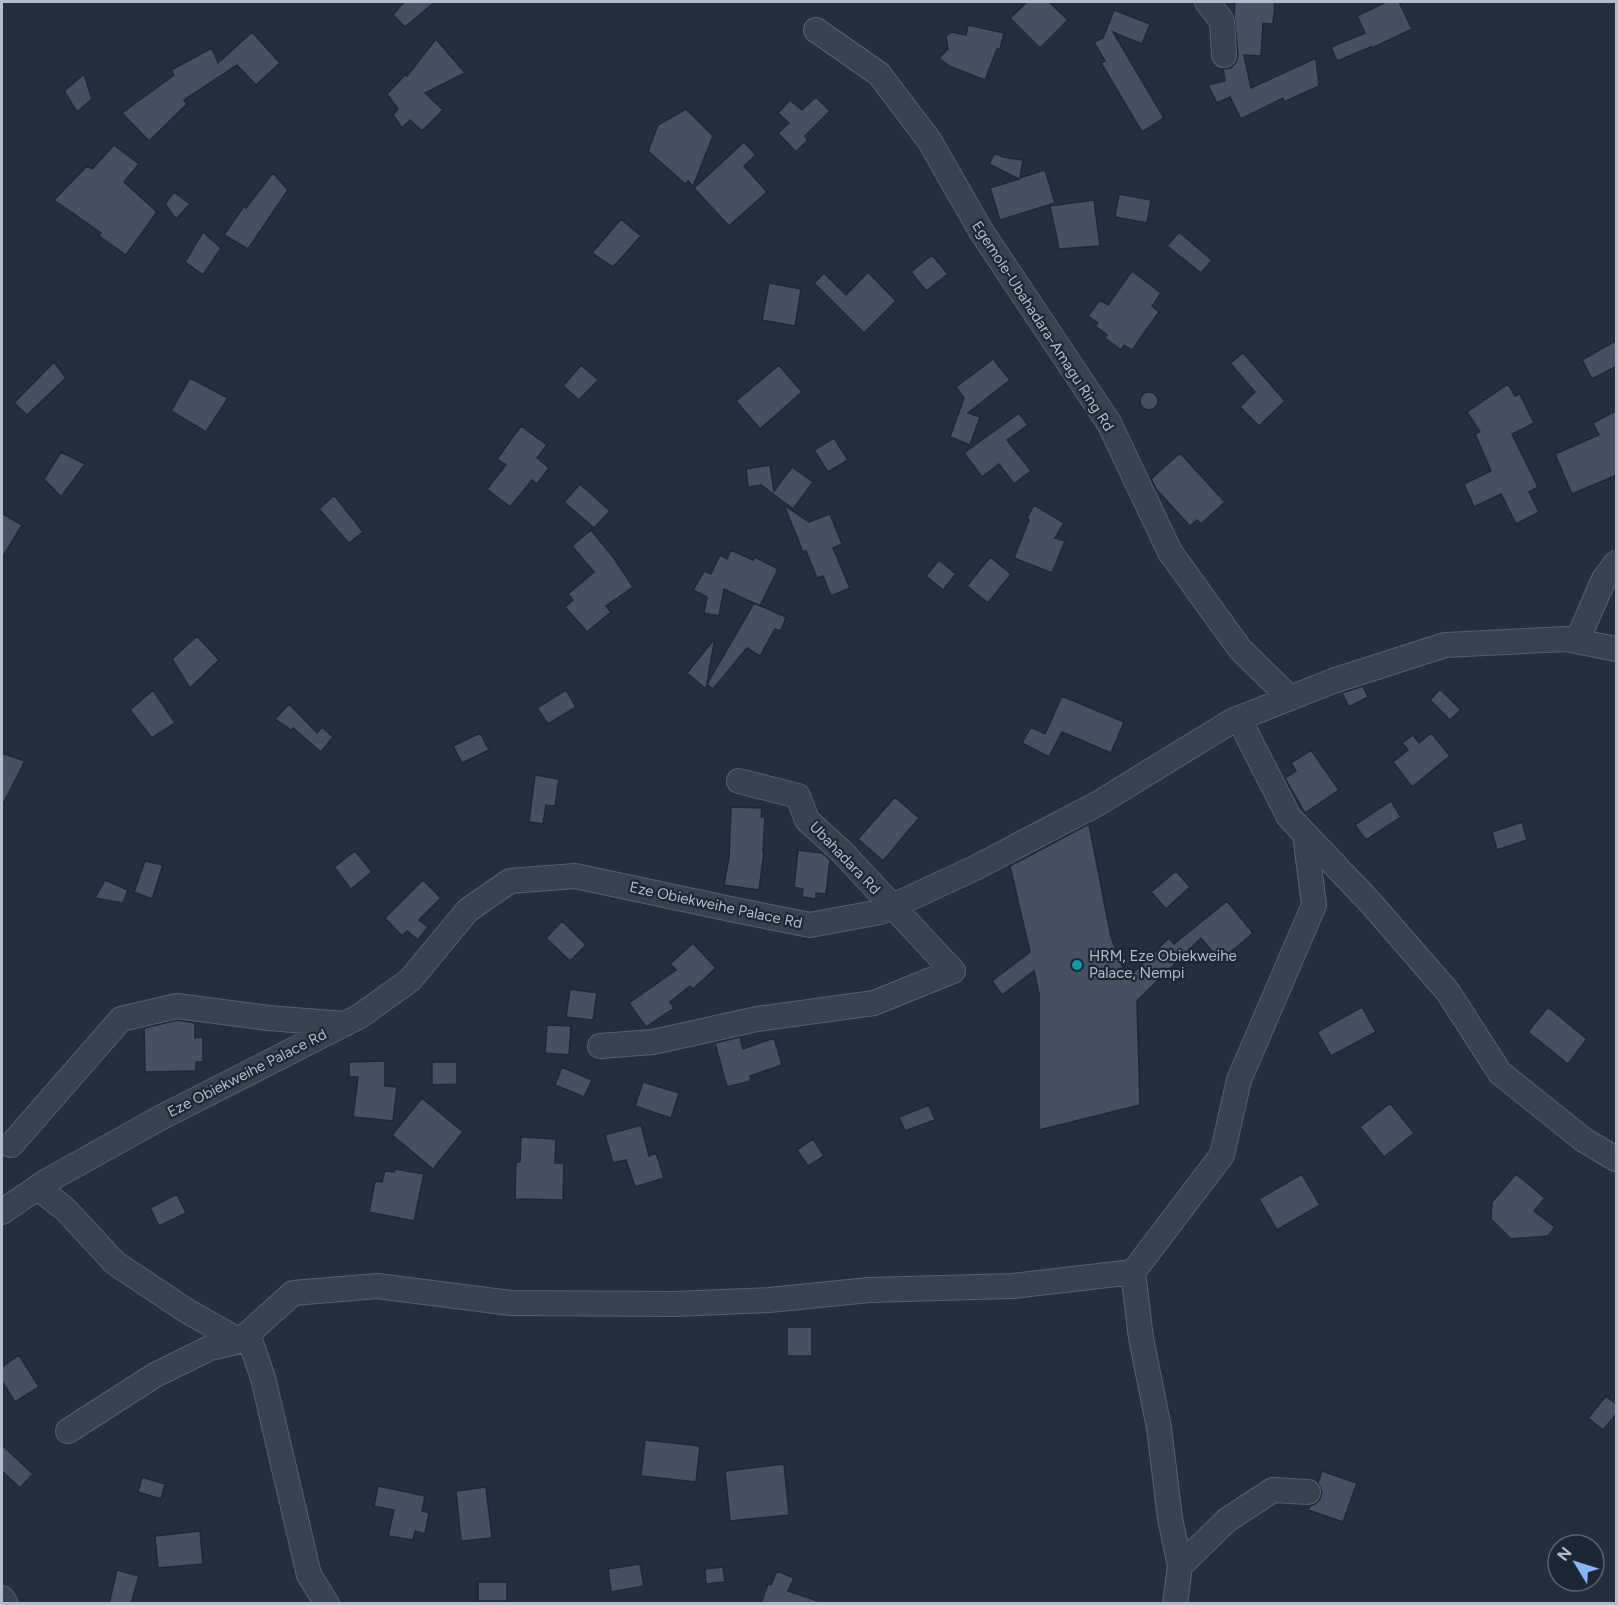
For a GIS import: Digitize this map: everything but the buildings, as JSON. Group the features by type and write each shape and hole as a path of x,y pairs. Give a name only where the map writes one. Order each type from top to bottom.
{"street":[{"path":"1207,2 1222,21 1224,56"},
{"name":"Egemole-Ubahadara-Amagu Ring Rd","path":"816,30 879,74 929,141 981,231 1108,423 1170,552 1240,649 1290,698"},
{"path":"1577,641 1604,579 1617,563"},
{"name":"Eze Obiekweihe Palace Rd","path":"2,1212 47,1181 160,1118 360,1016 410,980 468,910 510,880 575,876 810,925 880,912 975,868 1097,804 1239,719 1333,681 1445,645 1566,639 1617,649"},
{"path":"1239,719 1288,817 1369,900 1448,992 1500,1073 1584,1140 1617,1159"},
{"name":"Ubahadara Rd","path":"739,781 798,796 807,820 842,852 892,907"},
{"path":"1175,1604 1180,1566 1170,1518 1159,1428 1141,1338 1133,1272 1222,1155 1239,1080 1314,904 1305,834"},
{"path":"600,1046 652,1042 757,1019 874,1003 953,971 892,907"},
{"path":"11,1144 121,1019 177,1006 268,1018 345,1024"},
{"path":"38,1188 65,1209 115,1263 187,1311 244,1338 263,1378 309,1575 327,1604"},
{"path":"68,1431 155,1375 210,1348 244,1338 293,1293 377,1286 511,1303 675,1304 769,1300 869,1290 1012,1286 1133,1272"},
{"path":"1180,1566 1227,1520 1273,1490 1308,1492"},
{"path":"2,1598 6,1604"}],"place":[{"name":"HRM, Eze Obiekweihe Palace, Nempi","path":"1077,965"}]}
